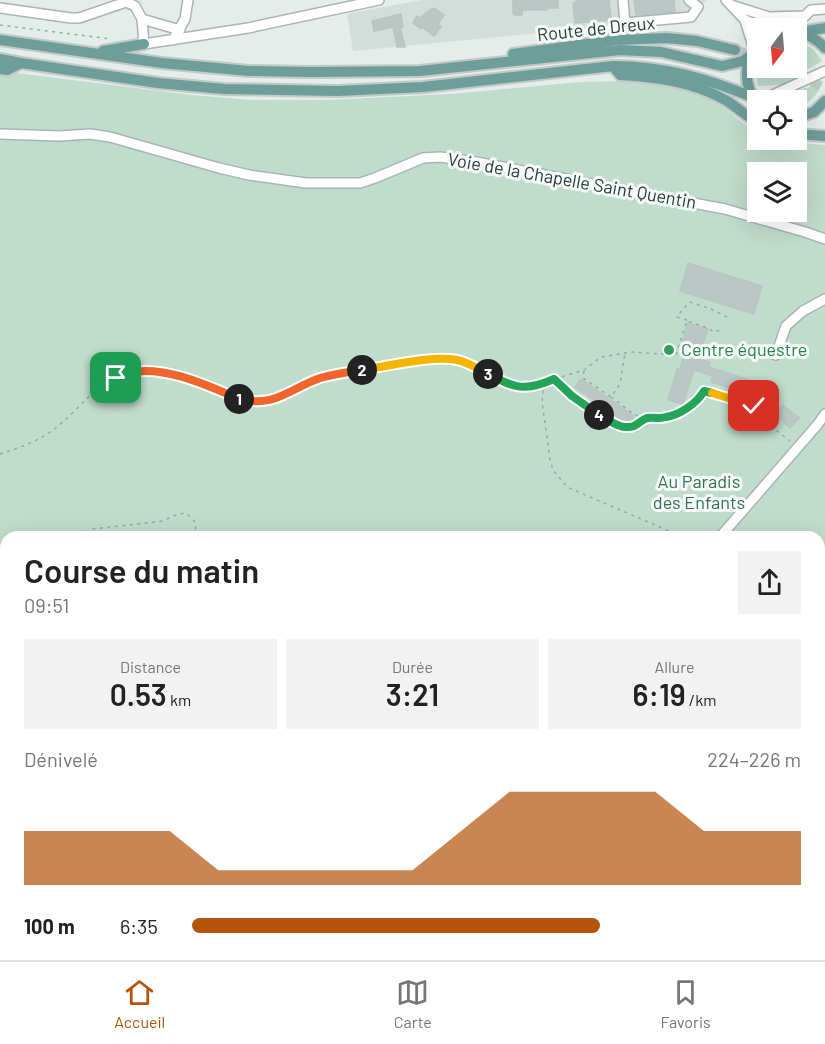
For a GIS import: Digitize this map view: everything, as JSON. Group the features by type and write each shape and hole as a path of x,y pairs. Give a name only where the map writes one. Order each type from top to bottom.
{"main road":[{"path":"807,33 825,48"},
{"name":"Route de Dreux","path":"460,67 492,58 616,40 667,38 697,41 735,50"},
{"path":"0,40 162,63 249,71 420,71 620,50 661,52 722,66 747,59"},
{"path":"94,53 144,44"},
{"path":"0,59 158,83 224,89 338,91 423,87 613,66 636,66 662,69 714,81 747,96"},
{"path":"0,69 7,70 21,63"},
{"path":"613,66 620,75 657,78 709,92 747,115"},
{"path":"747,73 750,90"},
{"path":"819,113 825,101"},
{"path":"807,135 825,136"}],"street":[{"path":"173,40 185,19 188,0"},
{"path":"0,8 79,18 126,2 135,6 142,19 144,44 248,28 344,4 379,0"},
{"path":"623,0 626,23 691,17 698,8 689,0"},
{"path":"810,0 811,10"},
{"path":"729,3 769,17 805,16 811,10 825,9"},
{"path":"729,3 745,20 747,28"},
{"path":"142,19 180,30"},
{"path":"785,90 825,71"},
{"name":"Voie de la Chapelle Saint Quentin","path":"0,134 48,136 90,134 110,137 239,173 306,183 360,183 423,158 440,157 725,209 825,239"},
{"path":"773,354 776,355 786,326 804,310 825,299"},
{"path":"725,531 825,414"}],"path":[{"path":"0,25 120,40"},
{"path":"724,329 714,332 677,317 690,302 731,319"},
{"path":"0,454 41,438 55,429 99,388 130,373 147,371 174,375 240,399 264,402 319,379 342,373 438,358 467,363 512,386 527,388 584,370 601,357 625,352 676,355 687,321"},
{"path":"611,397 622,378 625,352"},
{"path":"584,370 584,378 636,415 646,418 679,414 700,398 704,391 754,406 772,427 798,447"},
{"path":"554,379 593,412 622,428 635,426 646,418"},
{"path":"544,383 542,402 550,459 553,470 567,487 669,531"},
{"path":"88,531 163,521 185,513 195,522 195,531"}],"shaded area":[{"path":"422,0 707,0 692,18 353,51 347,14"}],"green space":[{"path":"807,46 813,49 822,61 807,70"},
{"name":"Au Paradis des Enfants","path":"0,71 192,95 251,100 328,100 451,94 580,82 646,81 708,95 747,125 747,150 807,150 807,143 825,145 825,531 0,531"},
{"path":"757,78 796,78 781,85 758,86"},
{"path":"822,84 818,92 807,102 807,90 798,90"}],"building":[{"path":"513,0 558,0 558,8 522,10 522,15 515,15"},
{"path":"576,0 609,0 611,20 575,23 573,3 577,2"},
{"path":"634,0 674,0 675,12 636,15"},
{"path":"434,8 444,15 438,24 441,27 434,36 413,23 417,16 420,18"},
{"path":"401,14 403,27 400,28 405,47 397,47 393,27 374,31 372,21"},
{"path":"688,263 762,286 754,314 680,291"},
{"path":"688,323 708,329 698,359 710,362 709,367 765,385 761,397 711,382 713,376 694,370 683,404 668,400 677,369 680,370 684,353 680,351"},
{"path":"581,379 634,416 628,424 575,387"},
{"path":"783,405 799,418 790,428 775,414"}],"tunnel":[{"path":"735,50 747,54"},
{"path":"806,78 825,89"}],"place":[{"name":"Centre équestre","path":"669,350"}],"route":[{"path":"116,378 147,371 174,375 240,399 264,402 319,379 342,373 438,358 467,363 512,386 527,388 554,379 593,412 622,428 635,426 646,418 654,419 679,414 700,398 704,391 754,406"}]}
